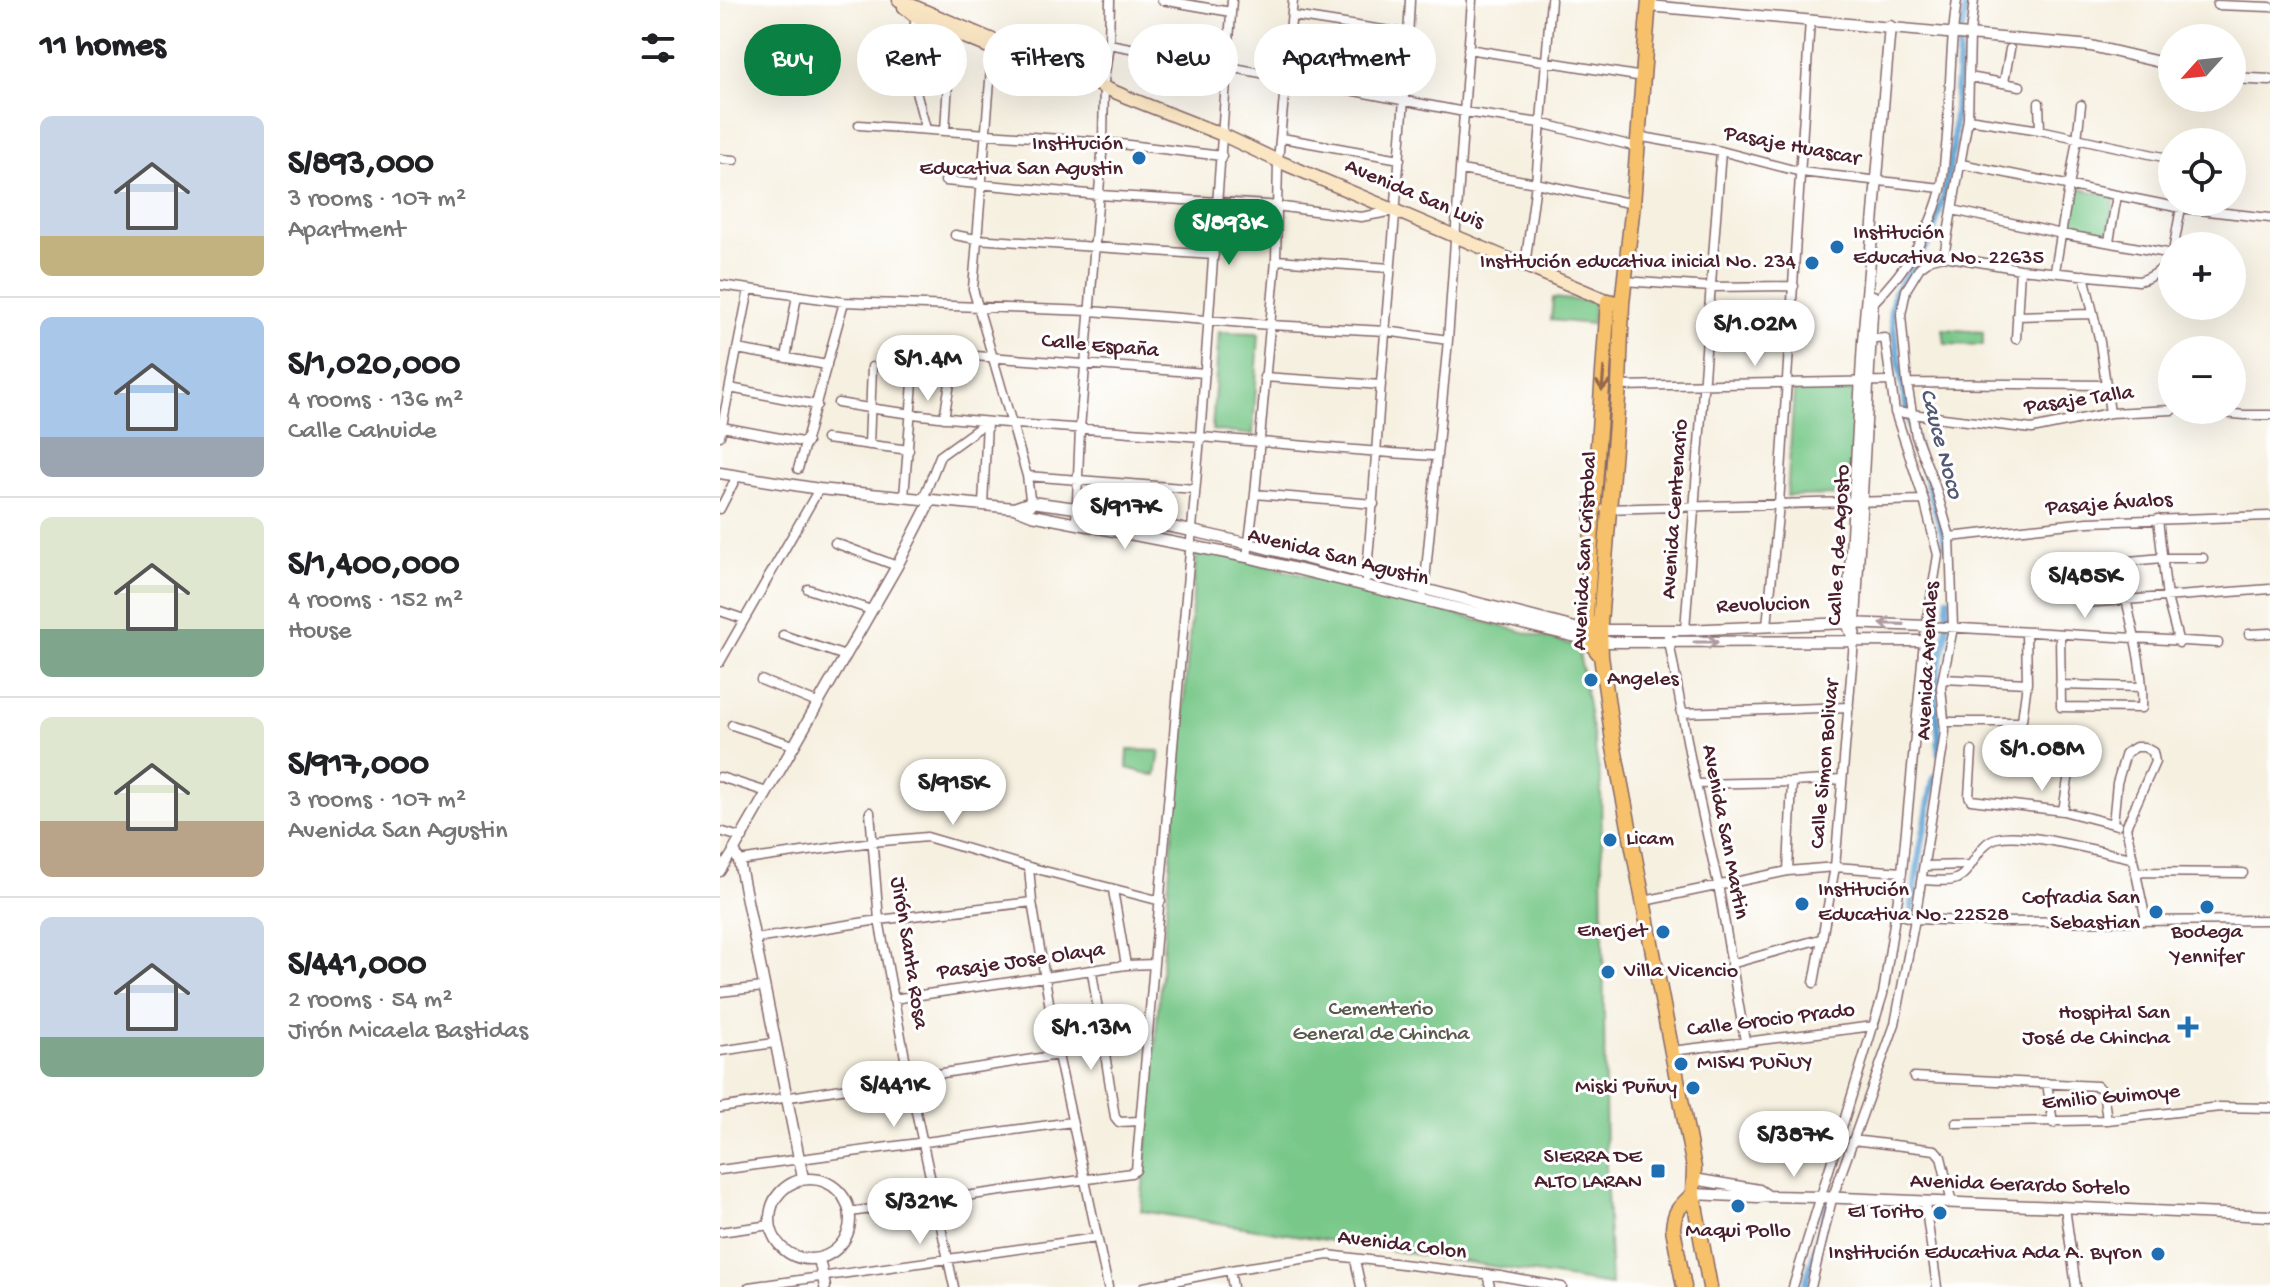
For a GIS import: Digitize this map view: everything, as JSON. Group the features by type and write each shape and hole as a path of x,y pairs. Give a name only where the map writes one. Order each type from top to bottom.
{"highway":[{"name":"Avenida San Cristobal","path":"1649,3 1633,204 1624,281 1615,303 1619,386 1609,509 1591,638 1694,1168 1693,1186 1710,1287"},
{"path":"1591,638 1586,615 1592,509 1615,303"},
{"path":"1601,411 1617,411"},
{"path":"1684,1287 1673,1219 1693,1186"}],"main road":[{"name":"Avenida San Luis","path":"897,0 938,24"},
{"name":"Avenida San Luis","path":"918,12 983,40"},
{"name":"Avenida San Luis","path":"1112,94 1615,303"}],"street":[{"path":"1109,24 1110,0"},
{"path":"1162,0 1231,12"},
{"path":"1230,24 1232,0"},
{"path":"1292,24 1293,0"},
{"path":"1409,24 1410,0"},
{"path":"1424,596 1448,340 1472,0"},
{"path":"1525,266 1536,183 1551,0"},
{"path":"1957,0 1969,77 1968,119 1944,256 2020,269 2139,281 2158,271"},
{"path":"1869,306 1889,287 1924,236 1941,188 1961,33 1974,0"},
{"path":"1649,3 2091,46 2158,62"},
{"path":"2217,5 2270,7"},
{"path":"918,12 908,58 926,129"},
{"path":"1293,16 1345,24"},
{"path":"1767,626 1779,504 1810,20"},
{"name":"Calle 9 de Agosto","path":"1854,641 1852,623 1869,306 1894,27"},
{"path":"1468,49 1643,77"},
{"path":"2004,82 2010,49"},
{"path":"1969,77 2020,86"},
{"path":"2246,79 2269,81"},
{"path":"945,131 947,96"},
{"path":"989,96 973,289 1027,476 1032,515"},
{"path":"1076,524 1080,429 1103,142 1103,96"},
{"path":"850,1212 1136,1170 1191,546 1225,96"},
{"path":"1247,557 1276,260 1278,161 1285,96"},
{"name":"Pasaje Huascar","path":"1378,96 1637,141 1721,151 1801,172 1941,188"},
{"path":"1366,581 1404,96"},
{"path":"2039,103 2040,130"},
{"path":"2055,271 2081,105"},
{"path":"1968,119 2040,130 2158,156"},
{"path":"859,125 1103,142 1222,156"},
{"path":"1282,138 1400,159"},
{"name":"Avenida Centenario","path":"1685,630 1721,151"},
{"path":"720,159 734,160"},
{"path":"1961,164 2158,201"},
{"path":"1461,170 1633,204"},
{"path":"945,181 1278,207 1361,217 1396,211"},
{"path":"2109,242 2117,195"},
{"path":"1953,210 2158,252"},
{"path":"2246,214 2270,218"},
{"path":"955,235 1214,255"},
{"name":"Avenida Arenales","path":"1793,1287 1883,994 1896,914 1924,641 1938,555 1905,413 1907,383 1893,337 1902,301 1912,280 1926,262 1944,256"},
{"path":"1276,260 1391,268"},
{"path":"2016,339 2020,269"},
{"path":"2084,275 2100,342 2110,413"},
{"path":"1624,281 1711,287 1794,286"},
{"path":"720,285 844,302 1090,311 1386,331 1448,340"},
{"path":"749,289 721,432 807,443"},
{"path":"786,358 797,295"},
{"path":"798,469 844,302"},
{"path":"2017,316 2093,314"},
{"path":"1867,340 1893,337 1890,381 1905,413"},
{"path":"737,349 827,365"},
{"name":"Calle España","path":"912,415 915,357 920,352 1205,373"},
{"path":"944,418 955,354"},
{"path":"869,445 872,367"},
{"path":"1264,377 1381,385"},
{"path":"1619,386 1890,381"},
{"path":"1907,383 2107,385"},
{"path":"730,388 817,405"},
{"path":"838,403 912,415 987,422 1436,456"},
{"name":"Pasaje Talla","path":"1905,413 2032,429 2110,413 2158,411"},
{"name":"Avenida Arenales","path":"1811,1287 1832,1199 1895,1024 1943,746 1941,700 1952,628 1950,537 1936,489 1905,413"},
{"path":"904,497 912,415"},
{"path":"2246,415 2270,415"},
{"path":"720,872 736,856 793,745 897,566 927,500 934,466 940,456 987,422"},
{"path":"983,505 987,422"},
{"path":"826,439 909,450"},
{"name":"Avenida San Agustin","path":"720,473 819,489 1014,508 1032,515 1366,581 1591,638"},
{"path":"720,509 737,476"},
{"path":"1027,476 1195,489"},
{"path":"720,662 819,489"},
{"path":"1255,494 1374,504"},
{"path":"1592,509 1924,500"},
{"path":"1014,508 1031,502"},
{"name":"Avenida San Agustin","path":"1031,502 1076,508 1250,544 1366,581"},
{"name":"Pasaje Ávalos","path":"1950,537 2088,522 2270,516"},
{"path":"2158,519 2167,598 2179,643"},
{"path":"835,543 897,566"},
{"path":"2075,566 2162,558 2203,558"},
{"path":"808,589 871,610"},
{"path":"2089,602 2270,589"},
{"path":"2060,634 2059,704 2063,708 2140,710 2143,705 2142,687 2126,599"},
{"path":"720,611 744,619"},
{"name":"Revolucion","path":"1591,638 1667,630 1767,626 1852,623 1927,626"},
{"path":"1927,626 2218,643"},
{"name":"Avenida San Martin","path":"1667,630 1681,713 1718,884 1745,1041"},
{"path":"1944,722 2022,720 2027,683 2026,632"},
{"path":"2249,634 2270,633"},
{"path":"783,635 845,656"},
{"name":"Revolucion","path":"1591,638 1669,642 1924,641"},
{"name":"Calle Simon Bolivar","path":"1814,983 1835,867 1854,641"},
{"path":"1943,679 2027,683"},
{"path":"761,680 817,703"},
{"path":"2060,685 2142,687"},
{"path":"1681,713 1849,707"},
{"path":"732,725 793,745"},
{"path":"2063,811 2075,736"},
{"path":"2113,824 2117,783 2126,753 2132,748 2144,747 2153,752 2155,762 2126,827 2146,920"},
{"path":"1972,751 1971,800 2063,811 2126,827"},
{"path":"720,777 767,792"},
{"path":"1696,784 1842,779"},
{"path":"1788,871 1792,782"},
{"name":"Jirón Santa Rosa","path":"870,812 879,920 909,1079 954,1287"},
{"path":"720,831 743,838"},
{"path":"736,856 933,838 1161,901"},
{"path":"1922,880 1954,880 1987,843 1997,838 2033,838 2131,858"},
{"path":"736,856 803,1178"},
{"path":"1924,866 1969,865"},
{"path":"1029,867 1058,1055 1108,1287"},
{"path":"1644,901 1788,871 1835,867 1902,872"},
{"path":"2136,872 2243,873"},
{"path":"1113,890 1126,965"},
{"path":"755,939 879,920 1032,902"},
{"path":"1896,914 1915,919 1995,922 2270,920"},
{"path":"1731,964 1820,939"},
{"name":"Pasaje Jose Olaya","path":"893,999 1126,965 1154,964"},
{"path":"1092,972 1115,1117 1119,1122 1140,1121"},
{"path":"720,992 763,987"},
{"name":"Calle Grocio Prado","path":"1672,1051 1874,1026"},
{"path":"720,1051 774,1043"},
{"path":"720,1108 1058,1055"},
{"path":"1914,1077 2097,1086 2101,1088 2107,1120"},
{"path":"2047,1083 2053,1123"},
{"name":"Emilio Guimoye","path":"1956,1123 2053,1123 2220,1107 2270,1108"},
{"path":"720,1170 1072,1122"},
{"path":"1853,1140 1935,1150 1941,1157 1952,1203"},
{"path":"803,1178 819,1179 834,1185 845,1197 850,1212 850,1227 844,1242 833,1253 819,1259 802,1259 787,1253 776,1241 770,1225 770,1209 777,1195 788,1184 803,1178"},
{"name":"Avenida Gerardo Sotelo","path":"1693,1186 1758,1197 2270,1216"},
{"path":"1925,1203 1937,1287"},
{"path":"2065,1207 2076,1287"},
{"path":"720,1232 770,1225"},
{"path":"749,1287 824,1282 948,1259 1096,1238"},
{"name":"Avenida Colon","path":"1144,1287 1328,1255 1487,1274 1562,1287"},
{"path":"819,1259 824,1282"},
{"path":"1355,1260 1361,1287"},
{"path":"1230,1270 1233,1287"},
{"path":"1487,1274 1490,1287"},
{"path":"1500,1276 1502,1287"}],"green space":[{"path":"2076,188 2115,196 2108,236 2069,229"},
{"path":"1553,298 1594,302 1592,324 1551,320"},
{"path":"1943,329 1983,332 1983,345 1945,344"},
{"path":"1219,332 1259,333 1253,435 1212,430"},
{"path":"1794,391 1858,391 1850,495 1787,496"},
{"name":"Cementerio General de Chincha","path":"1197,548 1578,646 1601,783 1606,1168 1611,1285 1141,1211"},
{"path":"1128,750 1160,751 1156,776 1127,768"}],"waterway":[{"name":"Cauce Noco","path":"1947,547 1909,421 1891,313 1895,292 1930,241 1944,195 1953,147 1960,40 1967,0"},
{"name":"Cauce Noco","path":"1939,753 1935,699 1938,667 1946,636 1948,599"},
{"name":"Cauce Noco","path":"1912,909 1934,777"},
{"name":"Cauce Noco","path":"1805,1287 1830,1195"}],"place":[{"name":"Institución Educativa San Agustin","path":"1139,158"},
{"name":"Institución Educativa No. 22635","path":"1837,247"},
{"name":"Institución educativa inicial No. 234","path":"1812,263"},
{"name":"Angeles","path":"1591,680"},
{"name":"Licam","path":"1610,840"},
{"name":"Institución Educativa No. 22528","path":"1802,904"},
{"name":"Bodega Yennifer","path":"2207,907"},
{"name":"Cofradia San Sebastian","path":"2156,912"},
{"name":"Enerjet","path":"1663,932"},
{"name":"Villa Vicencio","path":"1608,972"},
{"name":"Hospital San José de Chincha","path":"2188,1027"},
{"name":"MISKI PUÑUY","path":"1681,1064"},
{"name":"Miski Puñuy","path":"1693,1088"},
{"name":"SIERRA DE ALTO LARAN","path":"1658,1171"},
{"name":"Maqui Pollo","path":"1738,1206"},
{"name":"El Torito","path":"1940,1213"},
{"name":"Institución Educativa Ada A. Byron","path":"2158,1254"}]}
